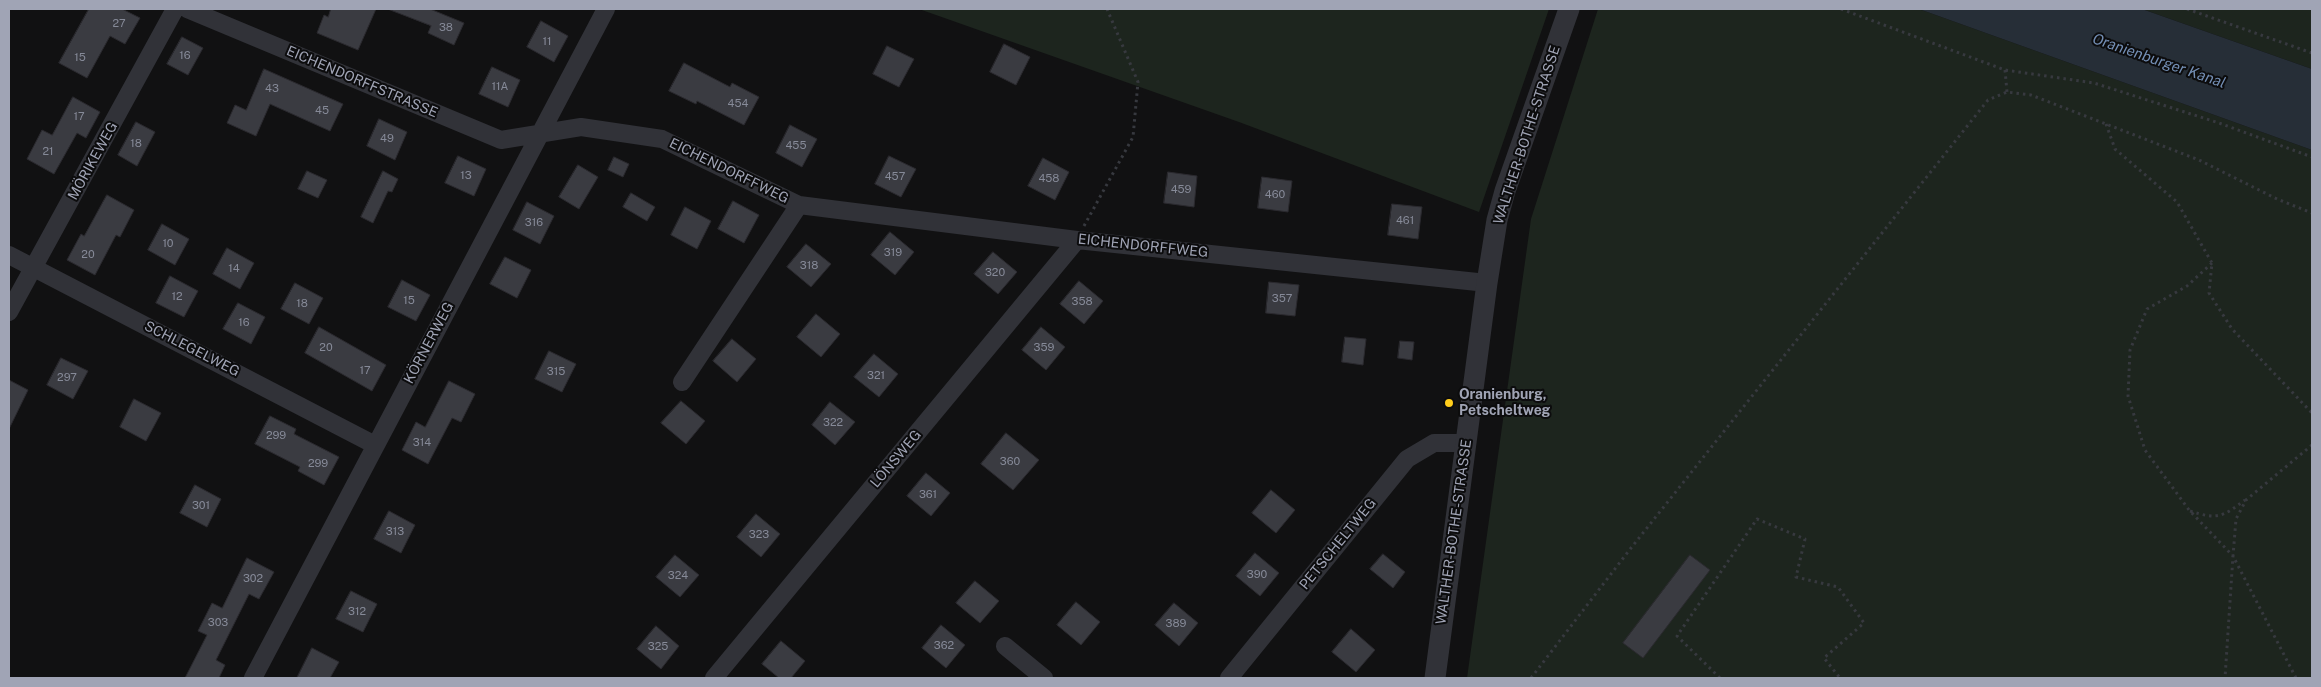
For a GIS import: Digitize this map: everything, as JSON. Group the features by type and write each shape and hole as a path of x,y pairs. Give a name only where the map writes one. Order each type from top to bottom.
{"street":[{"name":"MÖRIKEWEG","path":"9,312 176,9"},
{"name":"EICHENDORFFSTRASSE","path":"187,9 501,140 539,133"},
{"name":"KÖRNERWEG","path":"253,678 606,9"},
{"name":"WALTHER-BOTHE-STRASSE","path":"1435,678 1497,220 1505,191 1569,9"},
{"name":"EICHENDORFFWEG","path":"539,133 581,127 662,139 800,205 1077,240 1487,284"},
{"name":"EICHENDORFFWEG","path":"682,382 800,205"},
{"name":"LÖNSWEG","path":"714,678 1077,240"},
{"name":"SCHLEGELWEG","path":"9,255 376,445"},
{"name":"PETSCHELTWEG","path":"1229,678 1407,460 1434,443 1467,443"},
{"path":"1005,646 1044,678"}],"path":[{"path":"1077,240 1133,137 1138,82 1107,9"},
{"path":"1841,9 2005,70 2094,83 2219,123 2312,157"},
{"path":"2187,9 2312,53"},
{"path":"2005,70 2007,92"},
{"path":"1531,678 1988,100 2007,92 2031,95 2199,160 2277,199 2312,213"},
{"path":"2106,124 2116,149 2177,202 2212,263 2209,293 2232,329 2312,413"},
{"path":"2212,263 2187,286 2147,309 2130,350 2128,396 2145,450 2189,510 2233,556 2296,678"},
{"path":"2189,510 2211,518 2228,513 2312,445"},
{"path":"2224,678 2236,519 2246,500"},
{"path":"1720,678 1678,636 1757,519 1805,539 1796,577 1838,587 1864,623 1824,658 1840,678"}],"shaded area":[{"path":"919,9 1549,9 1479,212 1239,122"},
{"path":"1598,9 1919,9 2312,150 2312,678 1467,678 1531,219"},
{"path":"2142,9 2312,9 2312,69"}],"water":[{"name":"Oranienburger Kanal","path":"1919,9 2142,9 2312,69 2312,150"}],"building":[{"path":"89,9 122,9 140,18 125,44 110,36 87,78 59,63"},
{"path":"331,9 376,9 358,50 317,33 324,15 328,17"},
{"path":"388,9 430,9 464,23 454,45 428,33 431,26"},
{"path":"541,21 568,36 554,62 527,47"},
{"path":"182,37 203,48 188,75 167,64"},
{"path":"1004,44 1030,57 1016,85 990,72"},
{"path":"887,46 914,59 899,87 873,74"},
{"path":"684,63 730,87 732,83 759,97 744,125 697,101 696,104 669,91"},
{"path":"492,67 520,80 508,107 479,94"},
{"path":"264,69 343,104 330,131 270,104 256,136 227,123 235,105 246,110"},
{"path":"73,97 100,112 86,138 77,133 54,174 27,159 42,130 52,135"},
{"path":"379,119 407,132 395,160 367,146"},
{"path":"136,122 155,132 137,166 118,155"},
{"path":"790,125 817,139 802,167 776,153"},
{"path":"458,156 486,169 474,196 445,183"},
{"path":"889,156 916,169 901,197 875,184"},
{"path":"614,157 629,164 623,177 608,170"},
{"path":"1043,158 1069,172 1055,200 1028,186"},
{"path":"578,165 598,177 579,209 559,197"},
{"path":"307,171 327,180 318,198 298,189"},
{"path":"383,171 398,179 392,192 388,191 373,223 361,217"},
{"path":"1168,172 1197,176 1194,207 1164,203"},
{"path":"1262,177 1292,181 1288,212 1258,208"},
{"path":"631,193 655,207 647,221 623,207"},
{"path":"107,195 134,210 120,237 116,235 95,275 67,260 81,234 84,236"},
{"path":"733,201 759,215 744,243 718,229"},
{"path":"527,202 554,216 540,244 513,230"},
{"path":"1392,204 1422,207 1418,239 1388,235"},
{"path":"685,207 711,221 697,249 671,235"},
{"path":"162,224 189,239 175,265 148,250"},
{"path":"890,232 914,252 895,275 871,255"},
{"path":"806,244 831,264 811,287 787,267"},
{"path":"227,248 254,263 240,289 213,274"},
{"path":"993,252 1017,272 998,294 974,274"},
{"path":"505,257 531,270 517,298 490,284"},
{"path":"170,276 198,291 184,317 156,303"},
{"path":"402,280 430,295 416,321 388,307"},
{"path":"1079,281 1103,301 1084,324 1060,304"},
{"path":"1269,282 1299,285 1295,316 1266,313"},
{"path":"295,283 323,298 309,324 281,309"},
{"path":"238,303 265,317 251,344 223,329"},
{"path":"816,314 840,334 821,357 797,337"},
{"path":"319,327 386,365 372,391 305,353"},
{"path":"1041,327 1065,347 1046,370 1022,350"},
{"path":"1345,337 1366,339 1363,365 1342,362"},
{"path":"732,339 756,359 737,382 713,361"},
{"path":"1400,341 1414,342 1412,360 1398,358"},
{"path":"549,351 576,364 562,392 535,379"},
{"path":"874,354 898,374 879,397 854,377"},
{"path":"61,358 88,371 73,399 47,385"},
{"path":"9,380 28,390 9,429"},
{"path":"449,381 475,394 461,422 452,418 428,464 402,450 416,422 425,427"},
{"path":"134,399 161,413 146,441 120,427"},
{"path":"681,401 705,421 686,444 661,423"},
{"path":"830,402 855,422 835,445 812,425"},
{"path":"270,416 296,429 294,434 339,457 324,485 298,471 300,467 255,444"},
{"path":"1006,433 1039,460 1013,490 981,464"},
{"path":"926,473 950,493 931,516 907,496"},
{"path":"195,485 221,499 207,527 180,513"},
{"path":"1271,490 1295,510 1276,533 1252,513"},
{"path":"389,511 415,525 401,553 374,539"},
{"path":"756,514 780,534 761,557 737,537"},
{"path":"1255,553 1279,573 1260,596 1236,576"},
{"path":"1383,554 1405,572 1393,588 1370,569"},
{"path":"675,555 699,575 680,597 656,577"},
{"path":"1690,555 1710,570 1643,658 1623,643"},
{"path":"247,558 274,572 259,599 249,594 216,660 225,665 219,678 185,678 207,635 198,631 212,603 222,608"},
{"path":"975,581 999,601 980,623 956,603"},
{"path":"351,591 377,604 363,632 336,619"},
{"path":"1076,602 1100,622 1081,645 1057,625"},
{"path":"1174,603 1198,623 1179,646 1155,625"},
{"path":"941,625 965,645 946,668 922,648"},
{"path":"656,626 679,646 661,669 637,649"},
{"path":"1351,629 1375,650 1356,672 1332,652"},
{"path":"781,641 805,661 791,678 779,678 762,664"},
{"path":"312,648 339,662 330,678 297,678"}],"place":[{"name":"Oranienburg, Petscheltweg","path":"1449,403"}]}
